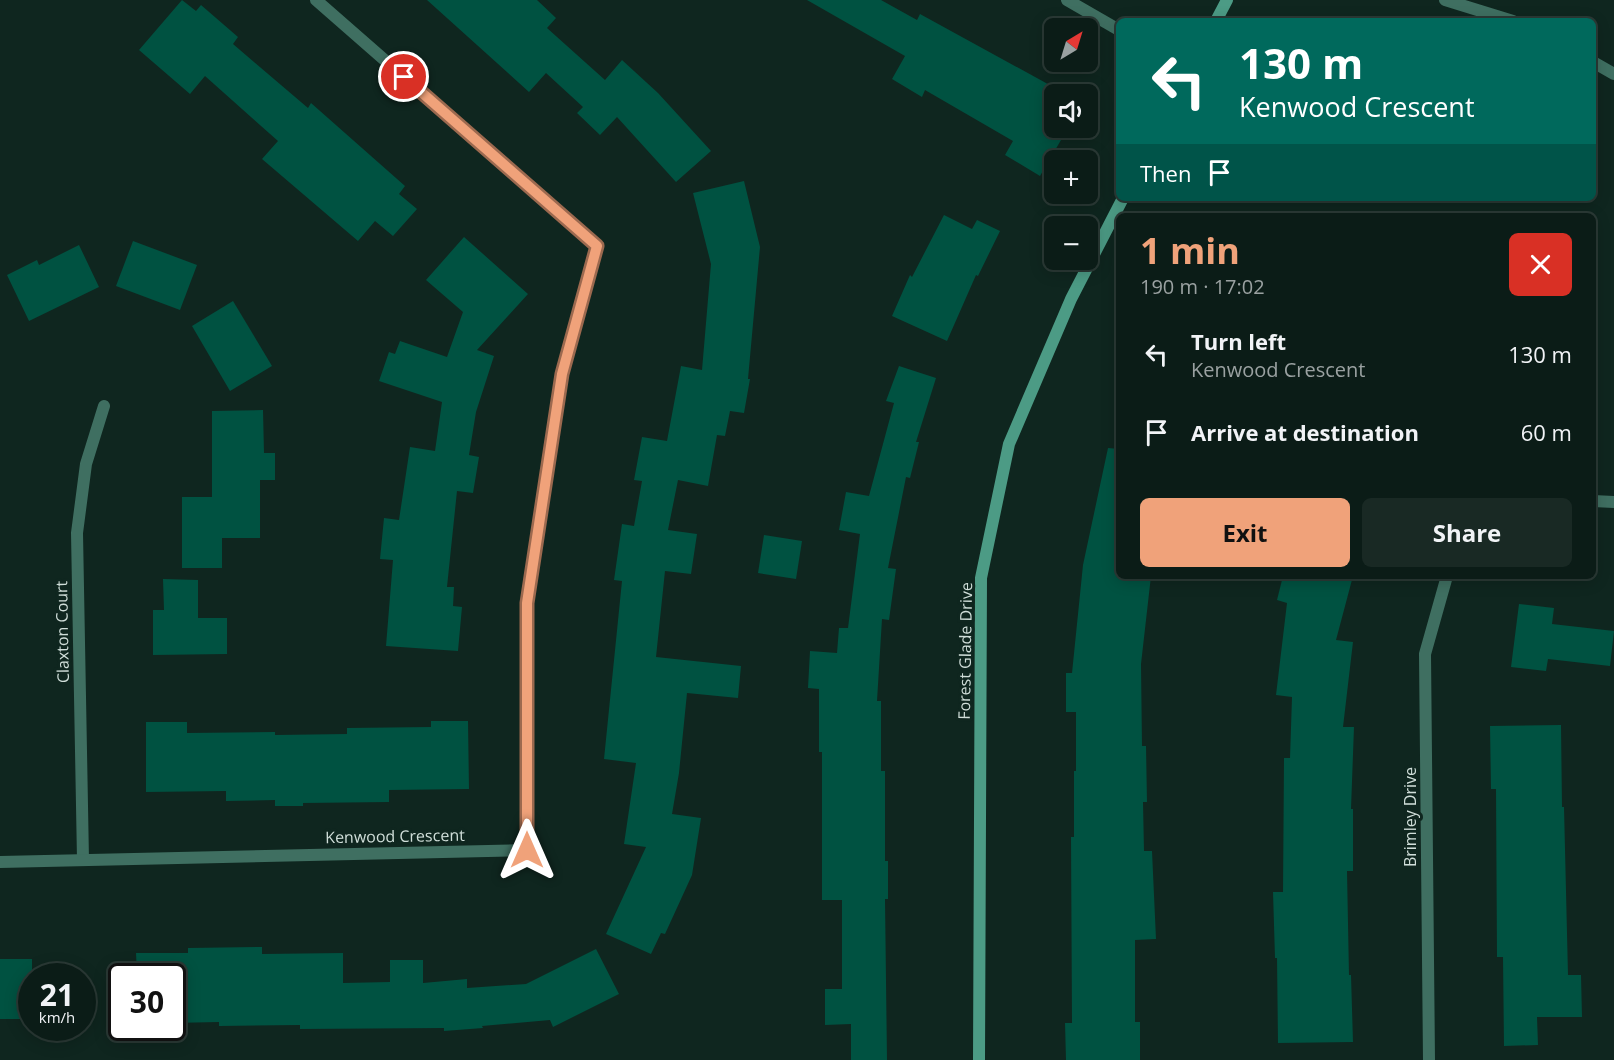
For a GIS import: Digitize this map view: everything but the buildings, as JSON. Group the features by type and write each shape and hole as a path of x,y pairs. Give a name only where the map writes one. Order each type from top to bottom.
{"street":[{"name":"Kenwood Crescent","path":"0,862 527,850 527,603 562,374 597,246 316,0"},
{"path":"1067,0 1116,28"},
{"path":"1218,18 1227,0"},
{"path":"1444,0 1503,18"},
{"path":"1596,64 1614,74"},
{"name":"Forest Glade Drive","path":"979,1060 981,578 1009,444 1071,299 1116,213"},
{"name":"Claxton Court","path":"83,860 77,533 86,464 104,406"},
{"path":"1596,501 1614,501"},
{"name":"Brimley Drive","path":"1429,1060 1425,654 1446,579"}],"route":[{"path":"404,77 597,246 562,374 527,603 527,850"}]}
